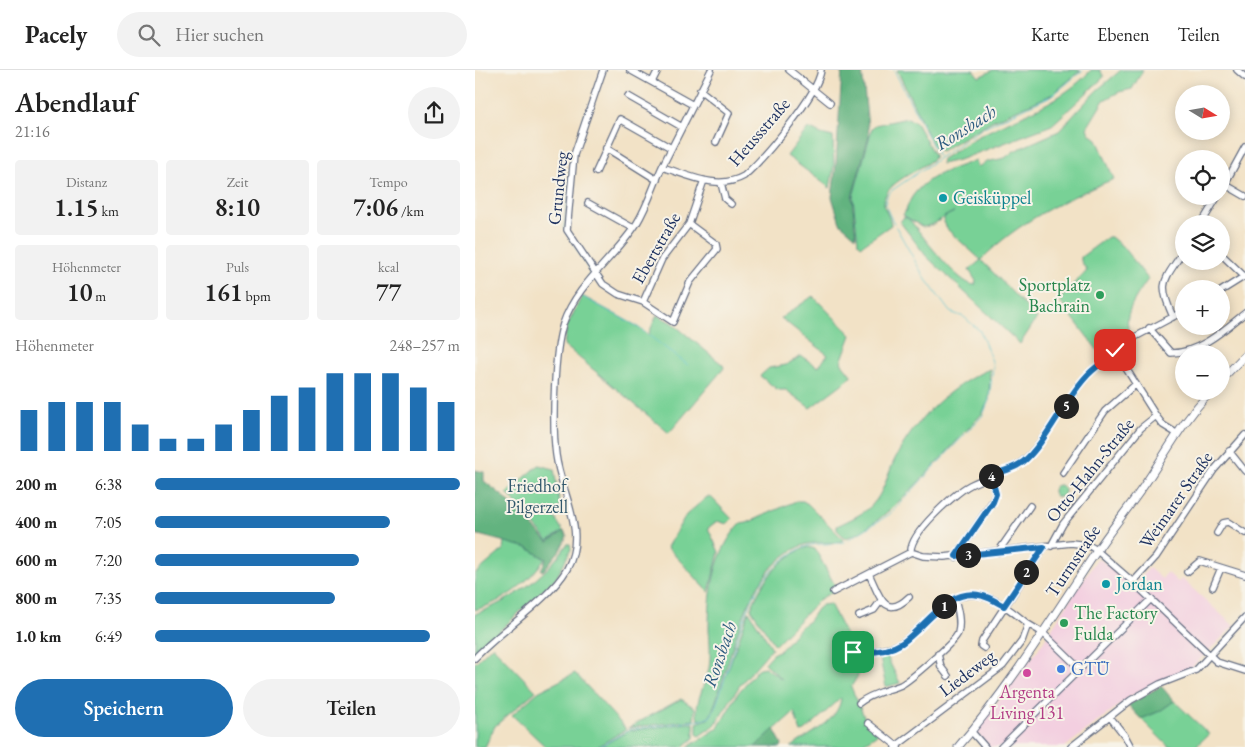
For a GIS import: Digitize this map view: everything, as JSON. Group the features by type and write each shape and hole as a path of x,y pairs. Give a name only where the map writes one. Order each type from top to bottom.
{"main road":[{"path":"1230,371 1245,356"},
{"name":"Turmstraße","path":"958,747 998,697 1043,633 1096,551 1144,486 1176,433 1204,400"}],"street":[{"name":"Grundweg","path":"603,70 573,155 566,223 569,236 595,275 607,288 643,302 673,322 693,278 716,251 716,244 689,224"},
{"path":"630,70 693,105"},
{"path":"652,82 658,70"},
{"path":"475,658 553,587 565,572 573,555 575,540 574,522 555,448 557,360 560,336 566,317 585,285 633,228 711,70"},
{"path":"789,70 829,103"},
{"name":"Heussstraße","path":"662,167 704,180 721,183 738,179 750,170 795,117 820,80 821,70"},
{"path":"1237,70 1245,77"},
{"path":"700,90 729,114 716,142"},
{"path":"628,96 682,127"},
{"path":"596,172 620,119 671,148"},
{"path":"1230,177 1245,147"},
{"path":"606,148 657,180"},
{"name":"Ebertstraße","path":"643,302 662,259 689,224 704,180"},
{"name":"Heussstraße","path":"721,183 725,199 731,204"},
{"path":"1230,187 1245,196"},
{"path":"588,203 633,228"},
{"path":"1230,263 1245,277 1230,286"},
{"path":"1114,359 1113,353 1118,346 1173,317 1163,290 1165,281 1175,265"},
{"path":"1149,328 1171,353 1181,353 1200,345 1245,313"},
{"path":"911,552 911,545 921,530 952,498 969,486 991,475 1016,466 1028,457 1040,444 1090,372 1105,360 1114,359 1122,362 1156,416 1163,425 1176,433"},
{"path":"1063,473 1105,411 1136,384"},
{"name":"Otto-Hahn-Straße","path":"1051,546 1063,524 1141,428 1156,416"},
{"name":"Weimarer Straße","path":"1133,582 1156,557 1207,479 1245,435"},
{"path":"1229,452 1245,471"},
{"path":"956,556 993,502 996,494 991,475"},
{"path":"998,552 1030,506"},
{"path":"1217,532 1223,523 1228,522 1245,533"},
{"path":"833,592 911,552 929,557 956,556 1083,544 1096,551 1133,582 1210,656 1222,665 1245,671"},
{"path":"984,648 981,646 981,641 1044,547"},
{"path":"1187,572 1200,561 1245,575"},
{"path":"1213,587 1221,568"},
{"path":"869,574 880,602 888,607 894,606 909,597"},
{"path":"847,649 853,652 869,653 902,643 944,606 955,599 973,594 983,596 1004,606 1043,633 1080,669"},
{"path":"859,703 873,694 907,681 938,654 958,633 958,609 955,599"},
{"path":"1001,747 1151,599"},
{"path":"859,616 874,610 880,602"},
{"path":"1072,747 1131,700 1155,686 1196,670 1245,618"},
{"name":"Liedeweg","path":"868,723 897,747 1003,666 1022,641 1028,624"},
{"path":"938,654 941,667 948,676"},
{"path":"1110,717 1131,747"},
{"path":"971,731 985,747"}],"shaded area":[{"path":"1097,559 1101,560 1133,586 1149,568 1162,579 1167,572 1178,582 1182,579 1234,626 1188,671 1158,681 1131,696 1065,747 989,747 977,733 978,728 1037,651"}],"green space":[{"path":"842,70 862,70 869,136 852,197 856,237 840,223 832,197"},
{"path":"897,70 973,70 979,77 993,70 1081,70 1053,94 992,121 941,151 936,149 930,139"},
{"path":"1091,70 1100,70 1104,77 1052,125 959,160 941,164 942,159 968,142 1033,111 1064,93"},
{"path":"1121,70 1143,70 1132,89 1119,92 1104,100 1087,128 1089,133 1097,139 1114,179 1078,194 1043,212 1010,234 981,260 948,230 944,217 932,225 923,227 903,215 918,189 933,178 976,160 978,167 986,162 1005,158 1014,151 1059,131 1096,91"},
{"path":"908,118 916,123 934,158 890,188 884,202 891,225 861,246 858,243 853,197 872,128 875,125"},
{"path":"808,128 833,137 834,166 830,188 787,156"},
{"path":"904,217 909,219 950,268 968,283 975,285 976,281 969,270 981,260 1037,318 1020,344 926,256 900,222"},
{"name":"Sportplatz Bachrain","path":"1108,237 1111,237 1122,246 1148,279 1134,300 1128,315 1127,322 1133,337 1118,346 1114,359 1105,360 1060,301 1067,290 1087,271 1081,261 1081,257"},
{"path":"582,296 635,325 648,335 657,315 672,323 723,365 724,368 669,433 564,345 567,326"},
{"path":"813,296 851,335 841,362 851,375 850,378 810,408 786,390 778,390 760,376 769,368 786,365 801,356 818,367 828,355 781,318"},
{"path":"990,369 989,400 982,414 897,503 878,520 860,532 845,538 837,530 837,526 861,514 873,504 880,494 903,445 923,418 947,394 961,384"},
{"name":"Friedhof Pilgerzell","path":"539,465 554,469 560,506 552,513 563,531 548,541 507,493"},
{"path":"475,470 484,472 484,481 503,496 548,542 564,531 567,536 560,550 543,571 541,570 546,559 528,548 475,534"},
{"path":"1057,485 1061,485 1065,491 1061,497 1057,497 1053,493 1053,489"},
{"path":"707,497 711,497 732,519 727,524 717,521 708,528 719,552 709,592 667,547 686,515"},
{"path":"796,501 803,501 808,504 843,539 837,542 811,543 801,546 781,558 765,576 752,596 742,620 711,714 708,718 698,720 698,701 710,663 709,615 712,587 724,547 740,524 747,523"},
{"name":"Friedhof Pilgerzell","path":"504,541 528,548 545,559 530,577 515,590 497,601 475,610 475,574 503,550"},
{"path":"567,544 570,544 571,549 557,577 475,654 475,614 515,595 527,586 549,567"},
{"path":"808,547 815,549 837,589 820,599 775,645 751,609 760,589 780,564 788,557"},
{"path":"830,604 850,643 843,645 843,653 853,656 859,674 851,687 867,723 879,733 857,747 791,747 822,727 835,714 841,698 805,731 801,732 794,712 755,747 688,747 718,728 738,693 759,668 765,667 782,679 765,663 774,653 781,650 800,627 809,621 817,609 822,605"},
{"path":"749,611 772,648 740,685 715,725 699,736 697,733 697,723 708,719 712,714"},
{"path":"492,646 536,691 495,726 485,747 475,747 475,663"},
{"path":"887,651 889,661 900,683 886,687 879,654"},
{"path":"575,673 626,729 597,747 546,747 512,715 538,692"},
{"path":"1161,686 1174,701 1160,711 1141,719 1128,705"},
{"path":"681,699 695,708 694,720 628,728"},
{"path":"1174,701 1209,734 1195,747 1169,747 1141,719 1160,711"},
{"path":"694,723 694,738 683,747 600,747 628,731"},
{"path":"774,729 782,744 781,747 755,747"}],"waterway":[{"path":"894,70 938,156"},
{"name":"Ronsbach","path":"894,223 886,202 886,198 891,191 984,127 1053,95 1083,70"},
{"path":"582,122 587,109"},
{"path":"572,154 564,228 588,268 590,273 587,277"},
{"name":"Ronsbach","path":"896,227 924,277 950,312 964,317 980,331 993,364"},
{"path":"581,296 635,325 688,365"},
{"name":"Ronsbach","path":"848,540 890,514 983,415 989,400 993,367"},
{"name":"Ronsbach","path":"599,747 628,730 702,720 710,717 715,708 749,606 758,589 770,573 783,559 800,549 817,544 844,542"}],"place":[{"name":"Geisküppel","path":"943,198"},
{"name":"Sportplatz Bachrain","path":"1100,295"},
{"name":"Jordan","path":"1106,584"},
{"name":"The Factory Fulda","path":"1064,623"},
{"name":"GTÜ","path":"1061,669"},
{"name":"Argenta Living 131","path":"1027,673"}],"route":[{"path":"853,652 869,653 902,643 944,606 963,596 973,594 983,596 1004,606 1044,547 956,556 993,502 996,494 991,475 1016,466 1034,451 1090,372 1105,360 1114,359 1113,353 1115,350"}]}
